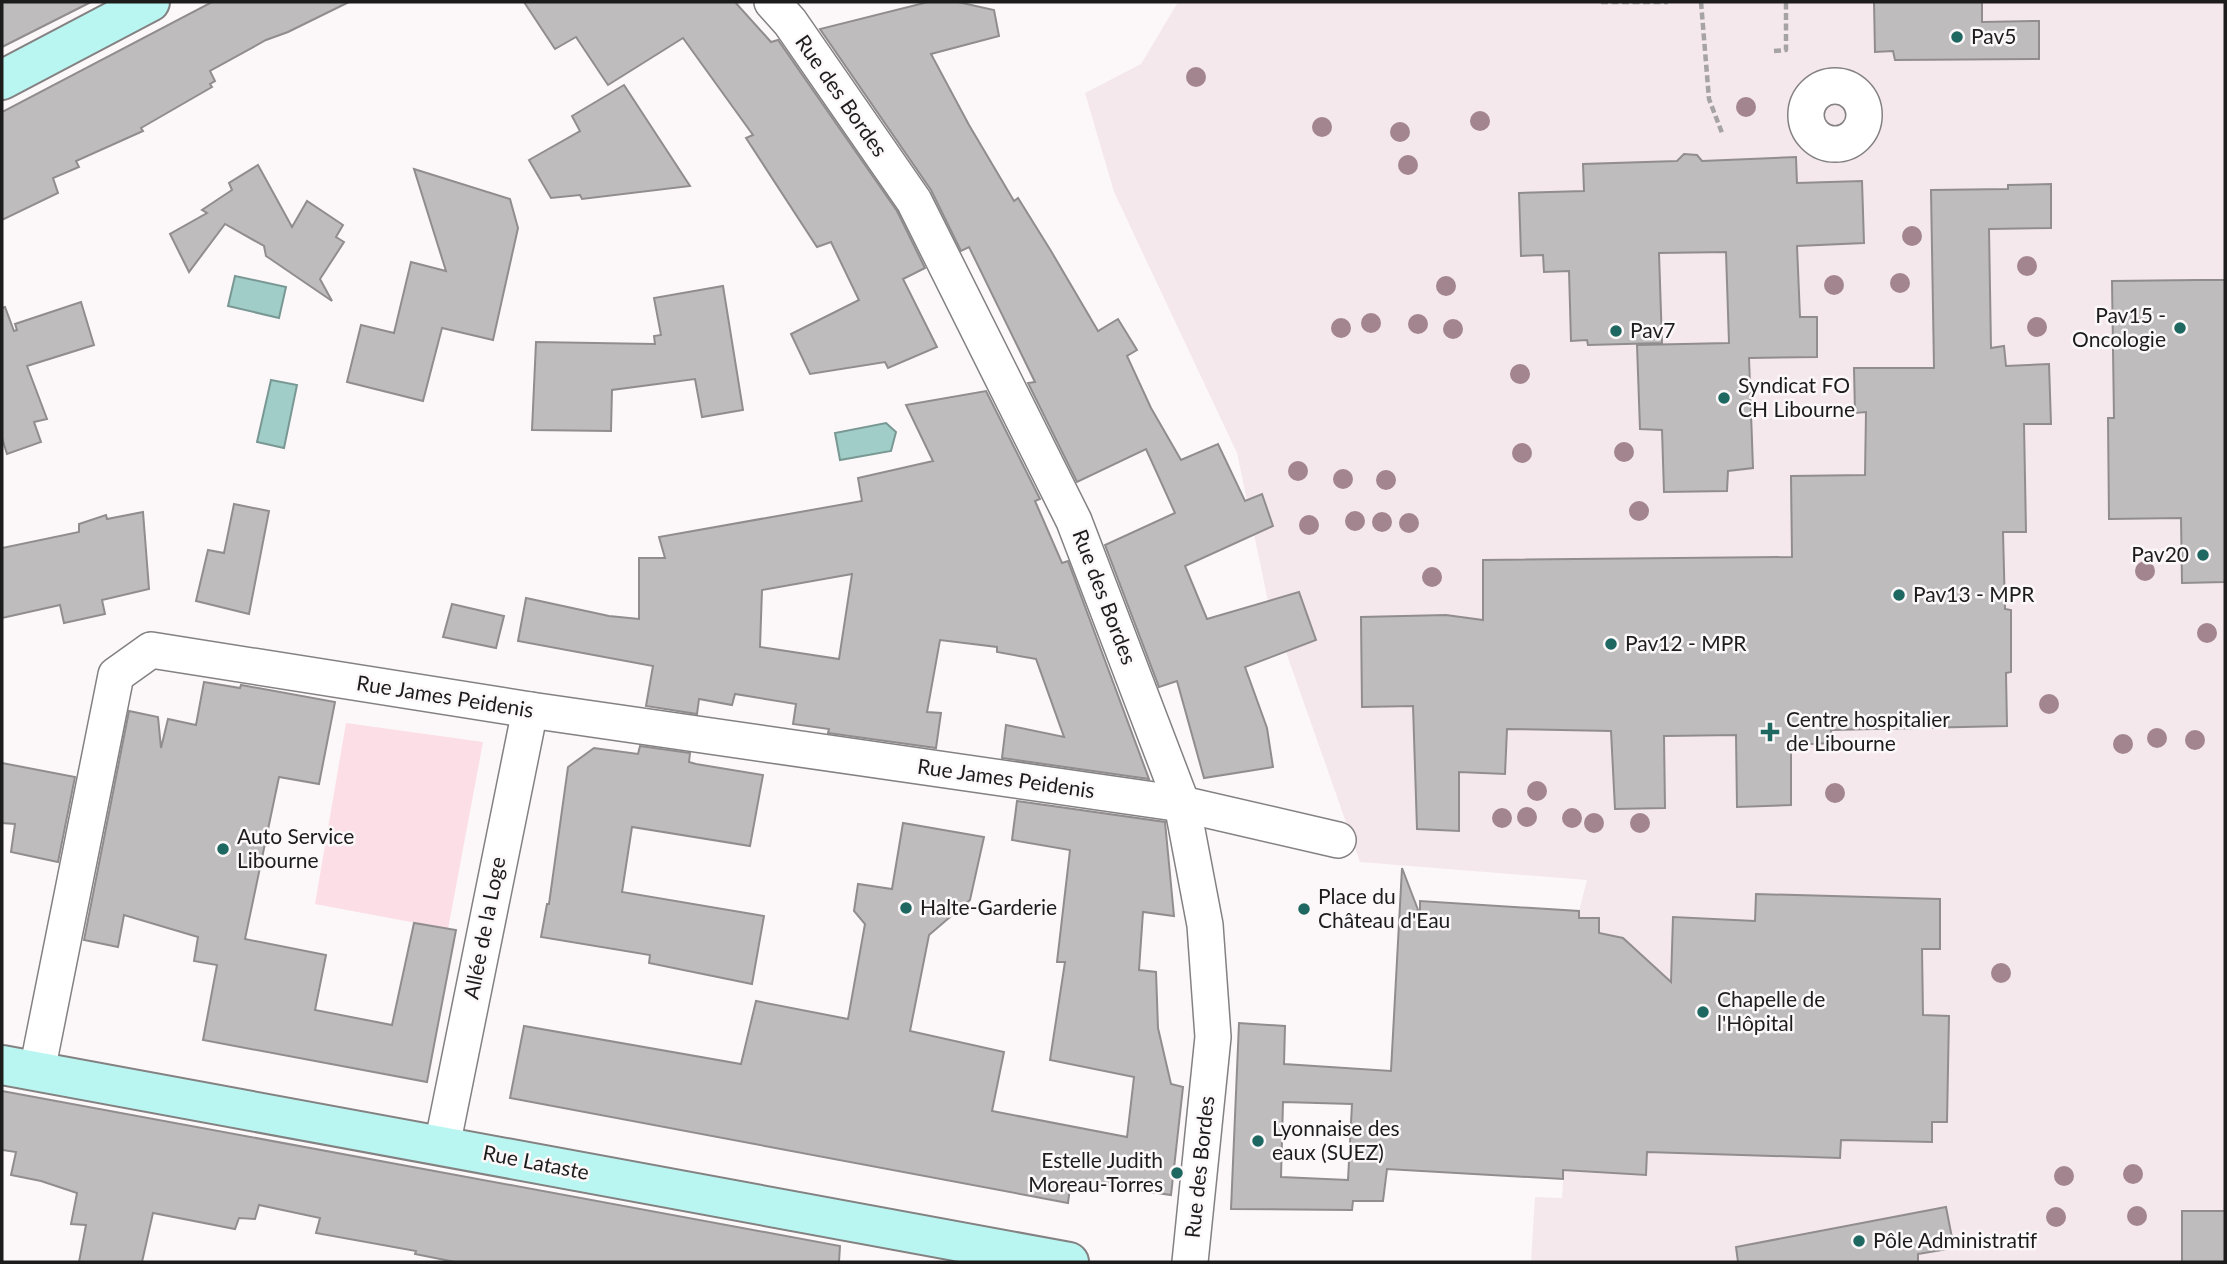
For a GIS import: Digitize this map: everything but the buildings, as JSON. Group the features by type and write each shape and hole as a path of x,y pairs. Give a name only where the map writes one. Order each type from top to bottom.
{"street":[{"path":"2,80 150,2"},
{"name":"Rue des Bordes","path":"772,2 790,22 914,201 1074,521 1182,804 1205,925 1213,1037 1190,1262"},
{"name":"Rue James Peidenis","path":"20,1068 116,675 151,650 530,710 1182,804"},
{"name":"Allée de la Loge","path":"442,1146 530,710"},
{"path":"1182,804 1338,839"},
{"name":"Rue Lataste","path":"20,1068 1069,1262"}],"path":[{"path":"1601,2 1668,2"},
{"path":"1701,2 1709,99 1722,133"},
{"path":"1774,51 1786,50 1786,2"}],"shaded area":[{"name":"Centre hospitalier de Libourne","path":"1178,2 2225,2 2225,1262 1531,1262 1535,1197 1562,1198 1579,911 1587,880 1360,862 1268,601 1237,453 1114,192 1085,93 1141,64"},
{"path":"346,723 483,742 448,929 315,904"}],"water":[{"path":"235,276 286,287 279,318 228,306"},
{"path":"271,380 297,385 284,448 257,442"},
{"path":"886,423 896,432 891,451 840,460 835,433"}],"place":[{"name":"Pav5","path":"1957,37"},
{"name":"Pav15 - Oncologie","path":"2180,328"},
{"name":"Pav7","path":"1616,331"},
{"name":"Syndicat FO CH Libourne","path":"1724,398"},
{"name":"Pav20","path":"2203,555"},
{"name":"Pav13 - MPR","path":"1899,595"},
{"name":"Pav12 - MPR","path":"1611,644"},
{"name":"Centre hospitalier de Libourne","path":"1770,732"},
{"name":"Auto Service Libourne","path":"223,849"},
{"name":"Halte-Garderie","path":"906,908"},
{"name":"Place du Château d'Eau","path":"1304,909"},
{"name":"Chapelle de l'Hôpital","path":"1703,1012"},
{"name":"Lyonnaise des eaux (SUEZ)","path":"1258,1141"},
{"name":"Estelle Judith Moreau-Torres","path":"1177,1173"},
{"name":"Pôle Administratif","path":"1859,1241"}]}
